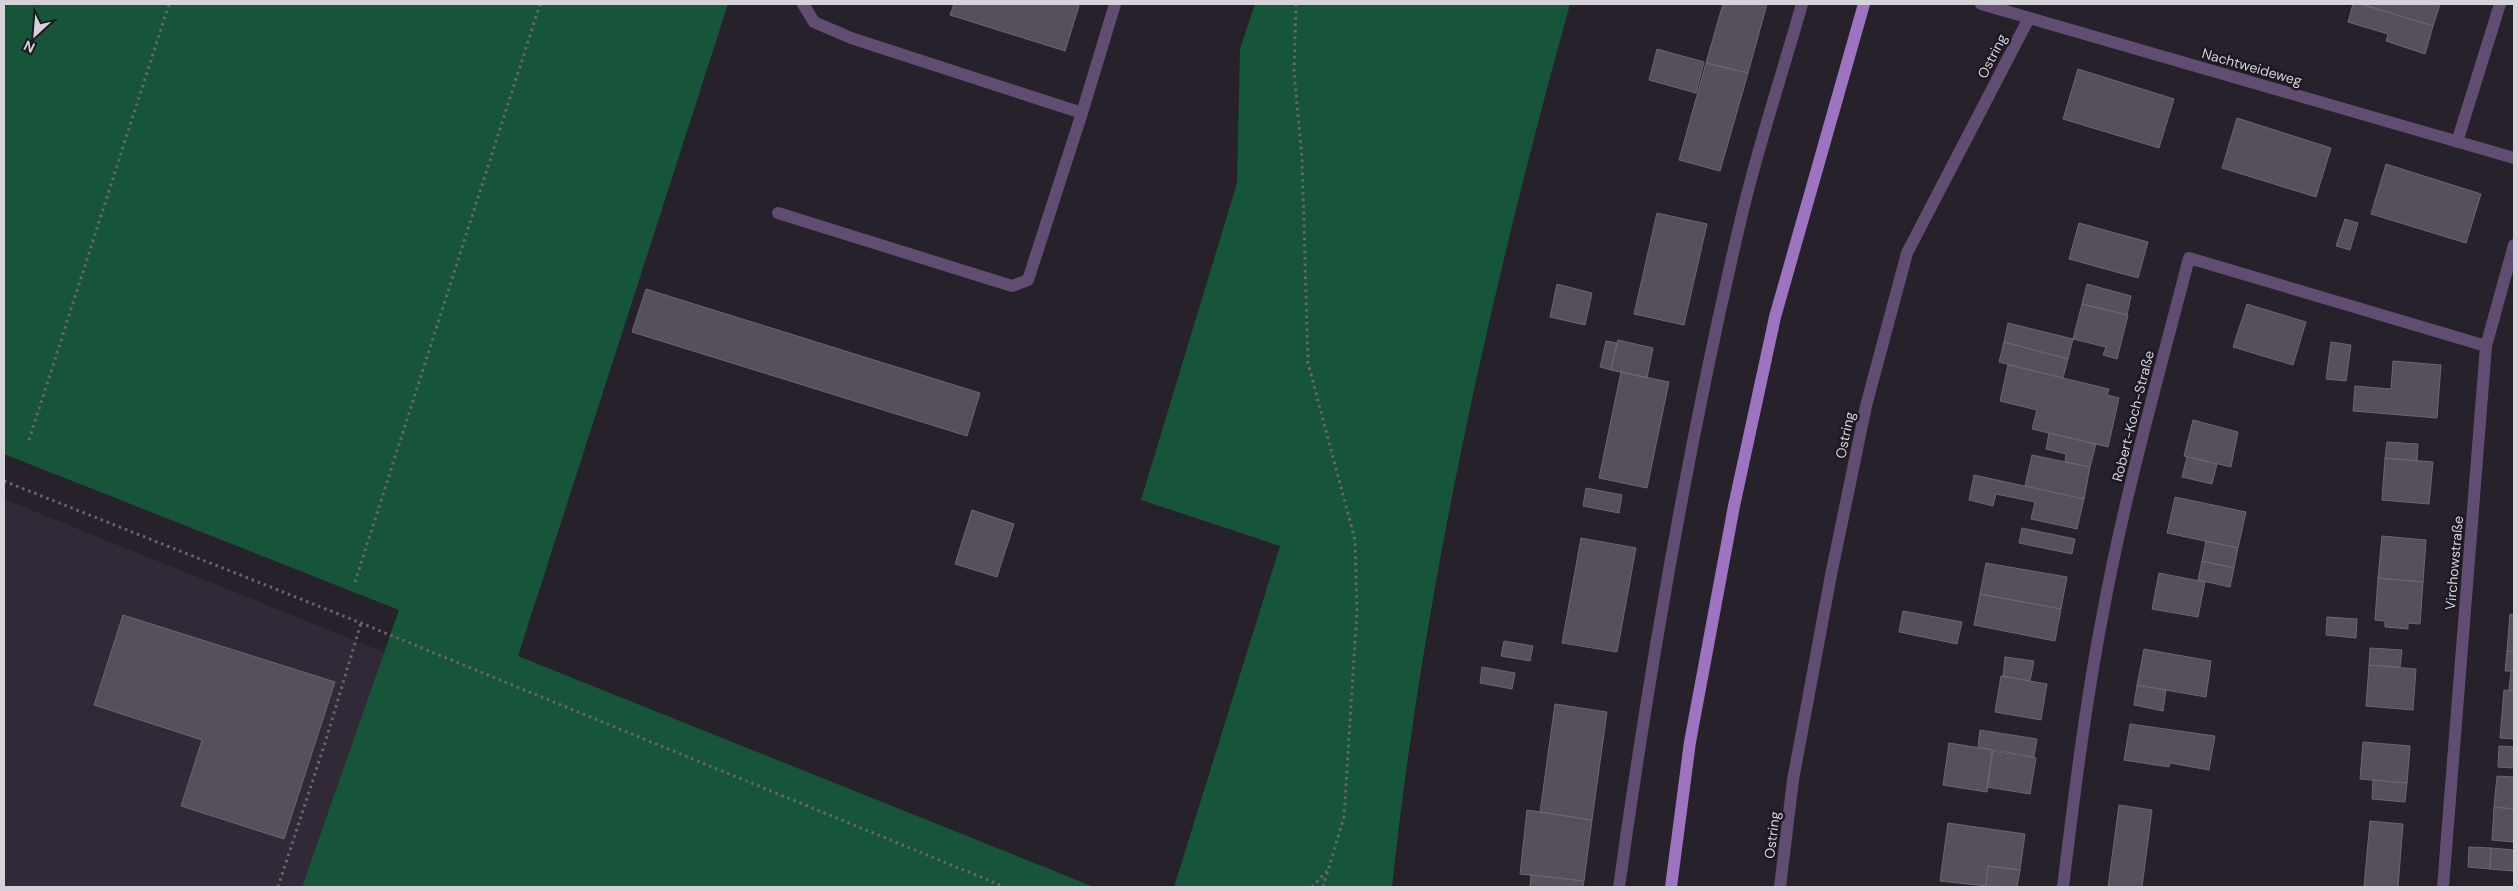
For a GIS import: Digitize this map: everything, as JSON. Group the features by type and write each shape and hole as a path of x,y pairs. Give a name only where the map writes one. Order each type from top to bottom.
{"main road":[{"path":"1671,887 1690,742 1734,506 1775,317 1864,4"}],"street":[{"path":"803,4 814,22 851,38 1082,113"},
{"path":"778,213 1012,286 1028,280 1115,4"},
{"path":"1618,887 1644,706 1684,479 1740,224 1802,4"},
{"name":"Nachtweideweg","path":"1981,4 2514,158"},
{"path":"2457,142 2500,4"},
{"name":"Ostring","path":"1780,887 1793,780 1831,575 1866,406 1907,253 2029,18"},
{"name":"Virchowstraße","path":"2443,887 2486,346 2514,245"},
{"name":"Robert-Koch-Straße","path":"2063,887 2076,780 2102,618 2137,460 2189,258 2486,346"}],"path":[{"path":"28,440 169,4"},
{"path":"355,582 540,4"},
{"path":"1296,4 1294,71 1302,158 1308,363 1355,540 1357,611 1344,817 1323,887"},
{"path":"4,481 361,623 1005,887"},
{"path":"278,887 325,743 361,623"},
{"path":"1312,887 1328,871"}],"shaded area":[{"path":"4,499 386,653 302,887 4,887"}],"green space":[{"path":"4,4 728,4 518,656 1094,887 302,887 399,610 4,454"},
{"path":"1255,4 1570,4 1513,222 1463,442 1441,552 1422,664 1392,887 1174,887 1280,546 1141,500 1237,183 1240,49"}],"building":[{"path":"954,4 1072,4 1079,6 1065,51 950,15"},
{"path":"1723,4 1767,4 1748,73 1706,63"},
{"path":"2353,4 2361,4 2433,26 2425,54 2386,41 2388,34 2348,22"},
{"path":"2361,4 2440,4 2433,26"},
{"path":"1657,49 1704,62 1696,93 1649,80"},
{"path":"1706,63 1748,73 1720,171 1679,160"},
{"path":"2078,69 2174,99 2159,148 2063,119"},
{"path":"2237,118 2331,148 2316,197 2222,168"},
{"path":"2386,164 2481,194 2466,243 2371,214"},
{"path":"1657,213 1707,224 1684,325 1634,314"},
{"path":"2345,219 2358,223 2350,250 2336,246"},
{"path":"2079,223 2148,242 2138,278 2069,259"},
{"path":"1557,284 1592,293 1585,325 1550,317"},
{"path":"2087,284 2131,296 2127,315 2082,304"},
{"path":"646,289 980,393 967,436 632,332"},
{"path":"2082,304 2128,315 2117,359 2103,355 2106,347 2073,339"},
{"path":"2247,304 2306,322 2293,365 2233,347"},
{"path":"2008,323 2073,339 2068,359 2004,342"},
{"path":"1618,340 1653,348 1647,378 1611,370"},
{"path":"1606,341 1617,343 1611,370 1600,367"},
{"path":"2004,342 2068,359 2063,378 1999,362"},
{"path":"2331,342 2351,345 2346,381 2326,379"},
{"path":"2393,361 2441,365 2437,418 2353,411 2355,386 2391,389"},
{"path":"2008,365 2109,389 2107,395 2119,398 2108,447 2032,429 2037,410 2000,401"},
{"path":"1621,372 1669,382 1647,488 1599,478"},
{"path":"2193,420 2238,432 2231,467 2184,456"},
{"path":"2049,433 2096,444 2090,467 2065,462 2066,454 2046,449"},
{"path":"2387,442 2418,444 2417,461 2385,458"},
{"path":"2032,455 2090,467 2084,499 2025,486"},
{"path":"2187,457 2217,464 2212,484 2182,477"},
{"path":"2385,458 2433,462 2429,504 2382,500"},
{"path":"1974,475 2084,499 2077,529 2031,519 2035,502 1996,494 1993,506 1969,500"},
{"path":"1586,488 1622,495 1619,513 1583,506"},
{"path":"2175,497 2246,512 2238,548 2167,533"},
{"path":"972,510 1014,524 997,577 955,564"},
{"path":"2022,528 2075,539 2072,554 2019,543"},
{"path":"2382,536 2426,540 2423,582 2378,578"},
{"path":"1581,538 1636,548 1617,652 1562,643"},
{"path":"2206,541 2238,548 2234,568 2202,561"},
{"path":"2202,561 2234,568 2230,587 2198,580"},
{"path":"1986,563 2067,577 2061,609 1980,594"},
{"path":"2159,573 2205,582 2198,617 2152,609"},
{"path":"2378,578 2423,582 2420,624 2408,623 2408,629 2385,627 2385,621 2375,620"},
{"path":"1980,594 2061,609 2055,641 1974,625"},
{"path":"1903,611 1962,622 1957,644 1899,632"},
{"path":"2510,614 2514,615 2514,652 2507,651"},
{"path":"123,615 335,682 284,839 181,806 202,740 94,705"},
{"path":"2327,617 2357,619 2356,638 2326,635"},
{"path":"1504,641 1533,646 1530,661 1501,656"},
{"path":"2370,648 2402,650 2400,667 2369,665"},
{"path":"2144,649 2211,661 2206,697 2137,685"},
{"path":"2507,651 2514,652 2514,671 2505,671"},
{"path":"2005,657 2034,661 2030,681 2003,676"},
{"path":"2369,665 2416,669 2413,710 2366,706"},
{"path":"1482,667 1515,673 1512,689 1480,683"},
{"path":"2511,671 2514,671 2514,691 2509,690"},
{"path":"2001,676 2047,684 2041,720 1995,712"},
{"path":"2137,685 2166,690 2163,711 2134,705"},
{"path":"2504,690 2514,691 2514,739 2500,738"},
{"path":"1555,704 1607,712 1592,820 1540,812"},
{"path":"2130,724 2215,736 2209,770 2170,763 2169,767 2124,760"},
{"path":"1980,730 2037,739 2034,757 1978,747"},
{"path":"2363,742 2410,746 2407,783 2360,779"},
{"path":"1949,743 1993,750 1987,792 1943,785"},
{"path":"2499,746 2514,747 2514,768 2498,767"},
{"path":"1992,751 2036,758 2030,794 1987,787"},
{"path":"2497,776 2514,777 2514,809 2494,807"},
{"path":"2373,780 2407,783 2405,802 2372,799"},
{"path":"2119,805 2152,810 2142,887 2108,887"},
{"path":"2494,807 2514,809 2514,842 2492,840"},
{"path":"1527,810 1592,820 1584,881 1520,874"},
{"path":"2370,821 2403,824 2398,887 2364,887"},
{"path":"1948,823 2025,834 2020,870 1988,866 1986,886 1940,881"},
{"path":"2469,847 2491,848 2490,869 2468,867"},
{"path":"2491,848 2514,850 2514,871 2490,869"},
{"path":"1988,866 2020,870 2017,887 1986,886"},
{"path":"1531,875 1584,881 1583,887 1530,887"}]}
